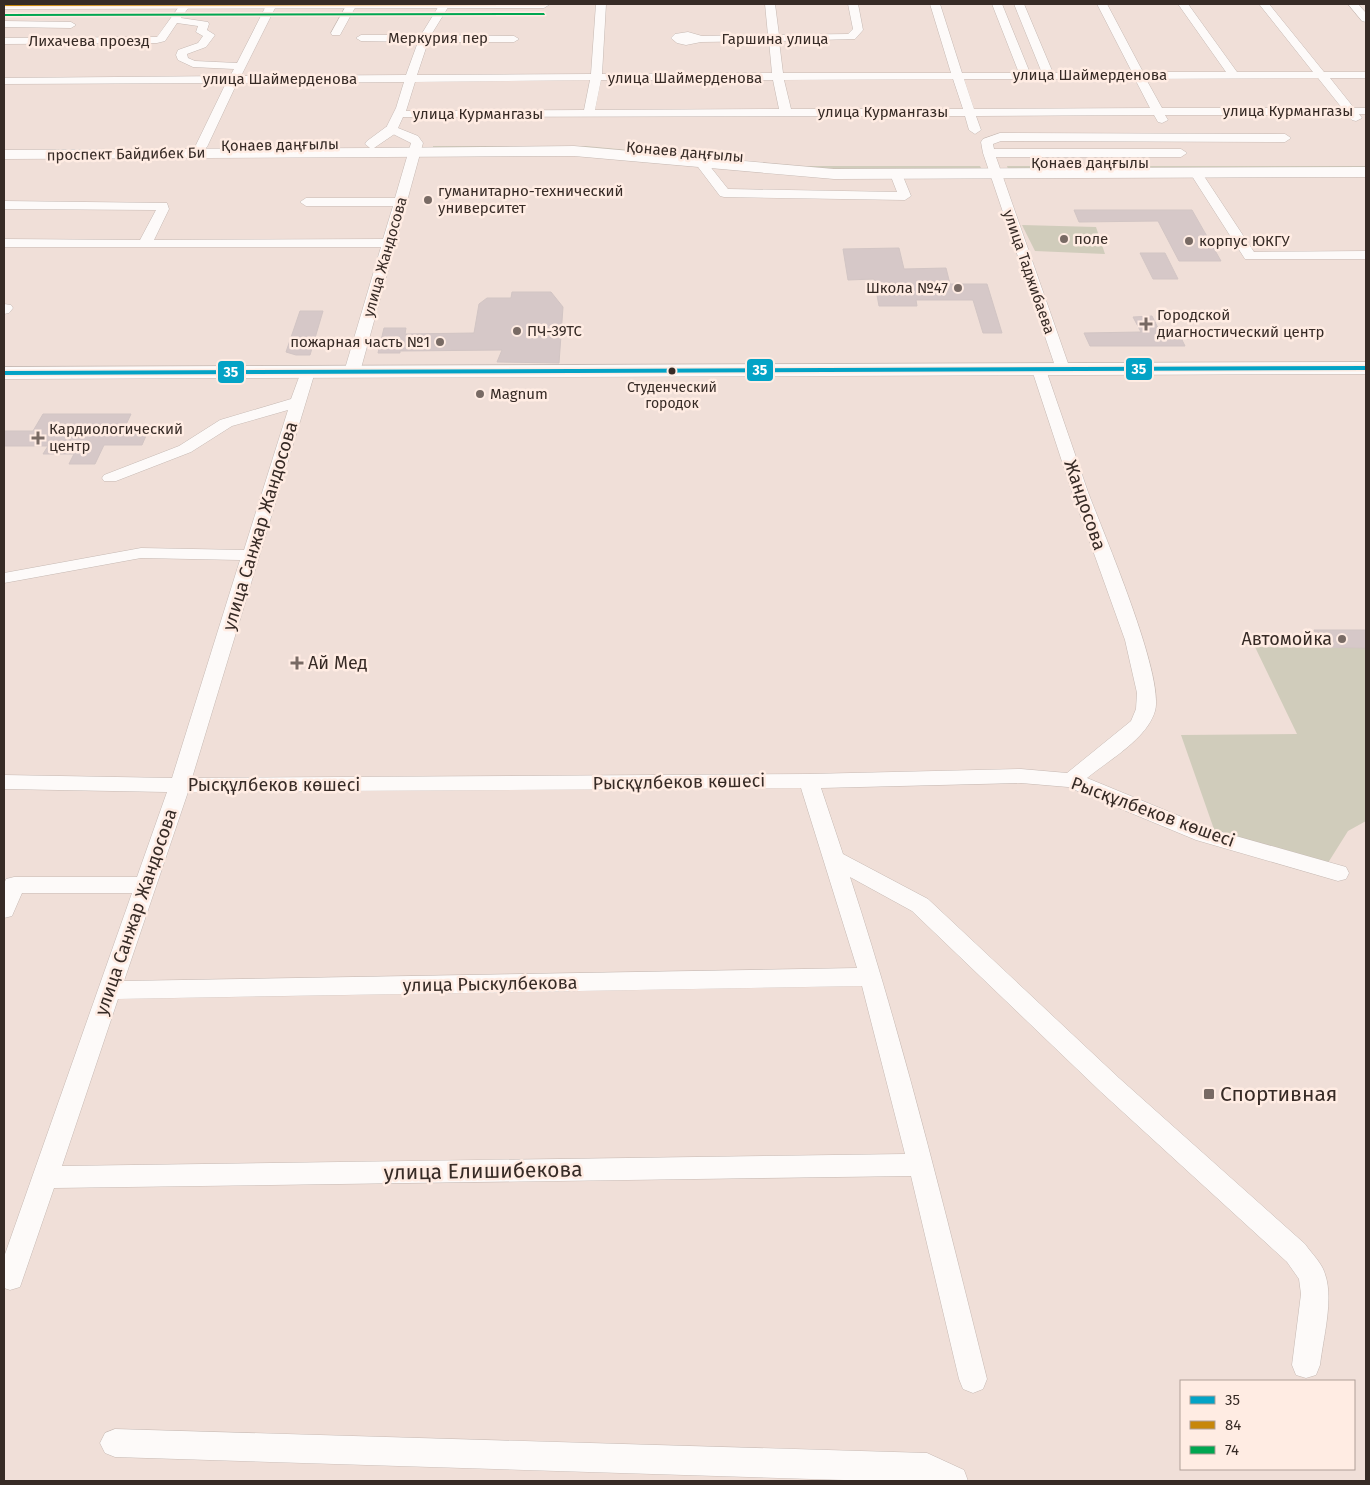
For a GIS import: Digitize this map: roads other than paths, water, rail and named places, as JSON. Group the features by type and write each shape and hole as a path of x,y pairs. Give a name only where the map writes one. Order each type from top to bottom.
{"main road":[{"path":"4,5 544,4"},
{"path":"372,144 391,130"},
{"name":"Қонаев даңғылы","path":"398,151 416,147 578,143 840,164 1366,163"},
{"name":"Қонаев даңғылы","path":"4,148 372,144 574,151 834,174 896,174 992,163"},
{"name":"проспект Байдибек Би","path":"4,155 398,151"},
{"name":"Қонаев даңғылы","path":"1189,163 1366,172"},
{"path":"4,373 1366,368"}],"street":[{"name":"Лихачева проезд","path":"6,22 20,4"},
{"name":"Лихачева проезд","path":"4,41 152,41 161,39 186,4"},
{"path":"201,147 214,116 242,66 272,4"},
{"path":"336,33 352,4"},
{"path":"416,147 414,140 391,130 399,114 412,78 416,58 424,39 445,4"},
{"path":"589,113 596,77 601,4"},
{"path":"770,4 778,78 786,113"},
{"name":"Гаршина улица","path":"699,39 851,37 858,30 853,4"},
{"path":"934,4 975,130"},
{"path":"996,4 1025,75"},
{"path":"1019,4 1049,76"},
{"path":"1102,4 1156,112 1250,256 1366,255"},
{"path":"1183,4 1234,75"},
{"path":"1264,4 1362,125"},
{"path":"1353,4 1366,18"},
{"path":"175,20 204,24 201,32 210,35 202,45 182,52 183,60 193,64 242,66"},
{"path":"6,22 71,25"},
{"name":"Меркурия пер","path":"361,38 514,39"},
{"name":"улица Шаймерденова","path":"4,81 596,77 778,78 1025,75 1366,75"},
{"name":"улица Курмангазы","path":"399,114 1366,111"},
{"path":"1189,163 992,163 987,142 1000,137 1284,138"},
{"name":"улица Жандосова","path":"352,372 416,147"},
{"path":"701,163 724,193 905,196 896,174"},
{"name":"улица Таджибаева","path":"992,163 1063,369"},
{"path":"306,202 400,202"},
{"path":"4,205 162,206 163,209 145,244"},
{"path":"4,243 389,243"},
{"name":"Жандосова","path":"1039,370 1080,492 1134,640 1147,693 1146,709 1140,724 1071,780"},
{"name":"улица Санжар Жандосова","path":"10,1278 180,785 307,372"},
{"path":"110,478 185,449 226,423 298,402"},
{"path":"4,578 141,553 251,555"},
{"name":"Рысқұлбеков көшесі","path":"4,782 180,785 808,781 1021,776 1071,780 1204,835 1338,873"},
{"path":"808,781 871,977 921,1165 973,1379"},
{"path":"833,858 920,905 1110,1085 1296,1253 1312,1275 1315,1294 1306,1365"},
{"path":"4,910 14,885 146,886"},
{"name":"улица Рыскулбекова","path":"109,990 871,977"},
{"name":"улица Елишибекова","path":"45,1176 921,1165"},
{"path":"115,1443 927,1468 953,1481"}],"place":[{"name":"гуманитарно-технический университет","path":"428,200"},
{"name":"поле","path":"1064,239"},
{"name":"корпус ЮКГУ","path":"1189,241"},
{"name":"Школа №47","path":"958,288"},
{"name":"Городской диагностический центр","path":"1146,324"},
{"name":"ПЧ-39ТС","path":"517,331"},
{"name":"пожарная часть №1","path":"440,342"},
{"name":"Студенческий городок","path":"672,371"},
{"name":"Magnum","path":"480,394"},
{"name":"Кардиологический центр","path":"38,438"},
{"name":"Автомойка","path":"1342,639"},
{"name":"Ай Мед","path":"297,663"},
{"name":"Спортивная","path":"1209,1094"}]}
